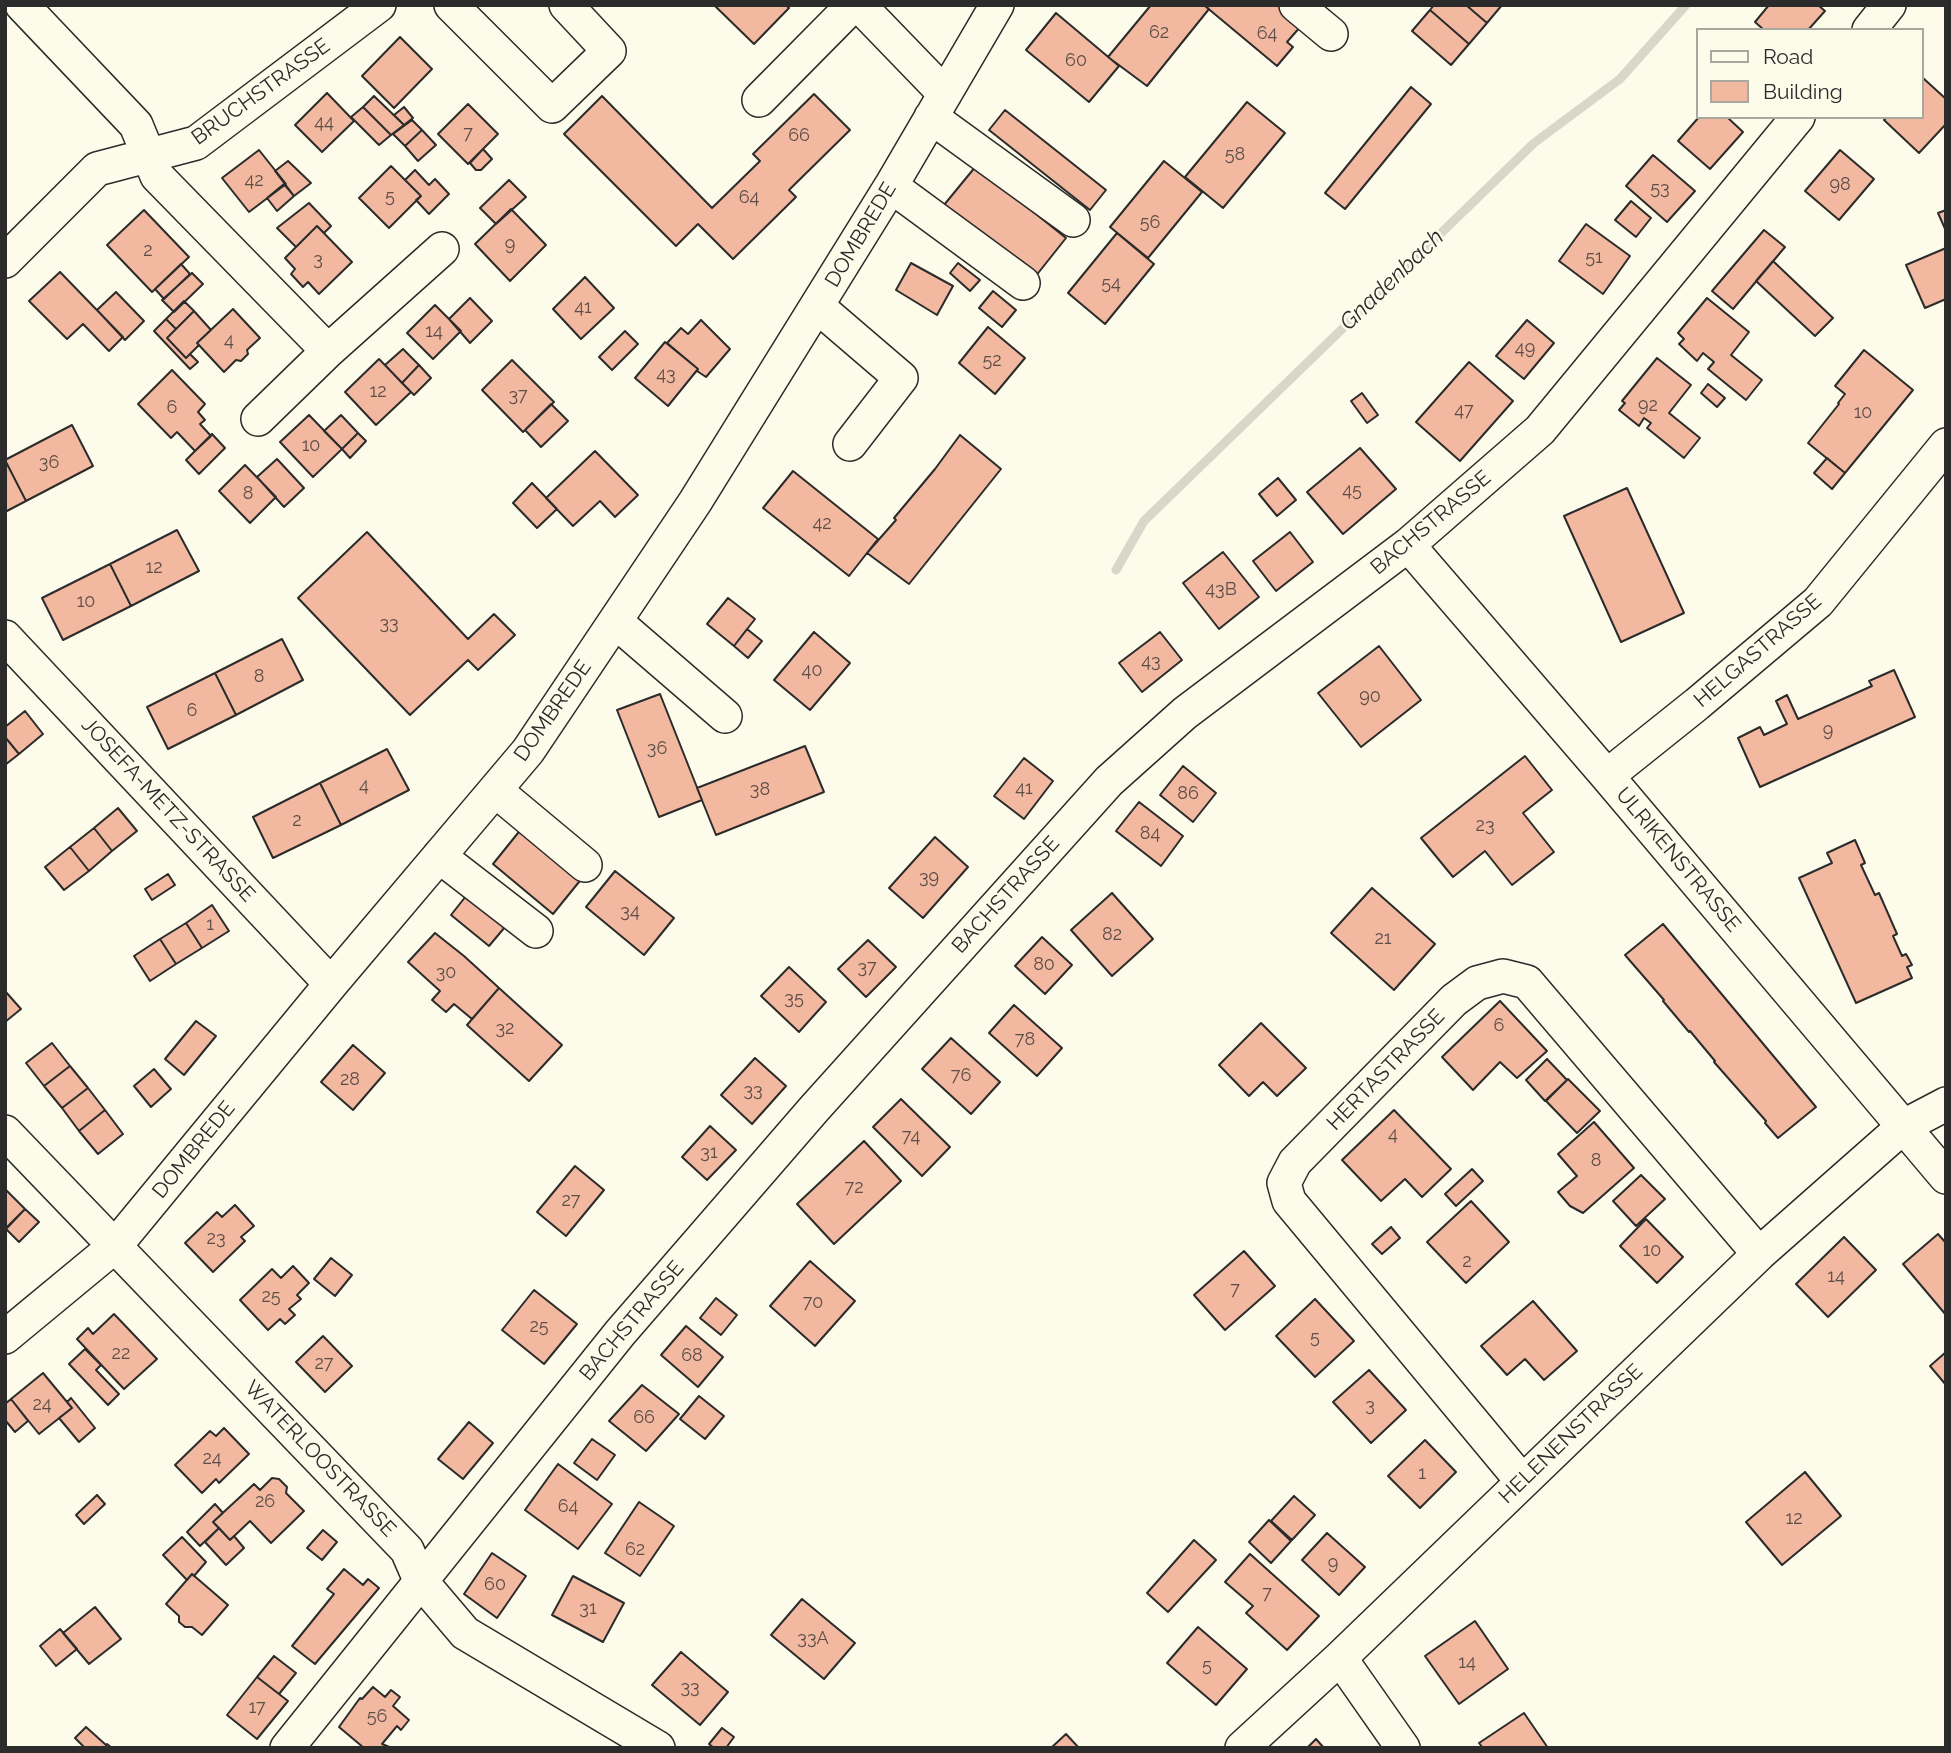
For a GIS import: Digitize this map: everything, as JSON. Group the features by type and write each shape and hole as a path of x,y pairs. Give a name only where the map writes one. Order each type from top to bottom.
{"street":[{"path":"22,5 136,125 157,176 328,351"},
{"name":"BRUCHSTRASSE","path":"5,261 97,169 196,143 379,5"},
{"path":"451,5 552,106 609,51 566,5"},
{"path":"759,100 853,5"},
{"path":"859,5 938,105 1073,220"},
{"name":"DOMBREDE","path":"5,1337 115,1246 528,751 695,502 891,186 997,5"},
{"path":"1296,5 1331,34"},
{"path":"1871,28 1889,5"},
{"name":"BACHSTRASSE","path":"287,1748 620,1333 814,1109 1109,781 1185,713 1408,545 1540,430 1796,119"},
{"path":"891,186 1023,283"},
{"path":"258,419 328,351 442,249"},
{"path":"817,306 901,378 850,444"},
{"name":"HELGASTRASSE","path":"1607,776 1818,602 1946,445"},
{"name":"ULRIKENSTRASSE","path":"1408,545 1946,1177"},
{"path":"616,622 725,716"},
{"name":"JOSEFA-METZ-STRASSE","path":"5,637 331,984"},
{"path":"495,790 584,865"},
{"path":"439,856 536,931"},
{"name":"HERTASTRASSE","path":"1522,1481 1289,1201 1284,1183 1296,1162 1454,1000 1477,983 1503,976 1527,982 1759,1254"},
{"name":"HELENENSTRASSE","path":"1242,1748 1340,1658 1759,1254 1904,1126 1946,1104"},
{"name":"WATERLOOSTRASSE","path":"5,1132 407,1550 420,1580 465,1633 658,1748"},
{"path":"1340,1658 1403,1748"}],"building":[{"path":"714,5 786,5 789,8 754,44"},
{"path":"1151,5 1204,5 1209,9 1147,86 1108,57"},
{"path":"1277,5 1301,26 1287,42 1293,47 1277,66 1205,6"},
{"path":"1434,5 1466,5 1487,23 1469,44 1430,10"},
{"path":"1466,5 1502,5 1487,23"},
{"path":"1769,5 1818,5 1825,11 1810,28 1762,28 1755,22"},
{"path":"1430,10 1469,44 1451,65 1412,31"},
{"path":"1056,13 1119,66 1089,102 1026,50"},
{"path":"400,37 432,69 394,108 362,76"},
{"path":"1923,78 1946,99 1946,124 1919,153 1884,120 1923,119"},
{"path":"1411,87 1431,104 1345,209 1325,193"},
{"path":"327,93 354,121 322,152 295,125"},
{"path":"814,94 850,130 789,190 796,197 733,259 698,224 676,246 564,134 602,96 712,208 760,161 753,154"},
{"path":"374,96 404,125 391,135 363,107"},
{"path":"1247,102 1285,133 1223,208 1185,177"},
{"path":"468,104 498,134 468,164 438,134"},
{"path":"363,107 391,135 379,145 351,117"},
{"path":"404,107 413,118 404,125 394,115"},
{"path":"1005,110 1106,190 1090,210 989,130"},
{"path":"1697,119 1729,119 1743,132 1710,169 1678,141"},
{"path":"412,120 422,130 405,146 393,134"},
{"path":"422,130 436,145 418,161 405,146"},
{"path":"483,149 492,159 481,170 476,170 470,163"},
{"path":"259,150 286,184 249,212 222,178"},
{"path":"1840,150 1874,179 1839,220 1805,191"},
{"path":"1653,155 1695,191 1667,222 1626,186"},
{"path":"288,161 311,183 294,196 275,171"},
{"path":"1164,161 1202,192 1148,258 1110,227"},
{"path":"391,166 421,196 389,228 359,198"},
{"path":"976,166 1066,238 1035,277 944,205"},
{"path":"415,170 429,185 435,179 449,194 429,214 416,200 421,196 405,180"},
{"path":"509,180 526,197 496,224 480,208"},
{"path":"284,184 294,196 277,211 267,198"},
{"path":"1631,201 1651,218 1636,237 1615,220"},
{"path":"309,203 331,226 324,233 317,226 296,247 277,228"},
{"path":"511,209 546,245 510,281 475,244"},
{"path":"144,210 189,257 152,292 107,245"},
{"path":"1946,210 1946,231 1938,213"},
{"path":"1586,224 1630,256 1603,294 1559,261"},
{"path":"317,226 352,262 319,294 308,282 303,287 291,274 295,269 285,258"},
{"path":"1764,230 1785,247 1733,309 1712,291"},
{"path":"1117,233 1154,264 1105,324 1068,293"},
{"path":"1946,248 1946,299 1925,308 1906,265"},
{"path":"1773,261 1833,318 1815,336 1756,281"},
{"path":"911,263 953,286 937,315 896,290"},
{"path":"958,263 980,280 970,291 950,273"},
{"path":"181,264 190,274 164,299 155,289"},
{"path":"60,272 123,337 109,351 83,324 67,339 29,301"},
{"path":"192,273 203,284 174,312 162,300"},
{"path":"585,277 614,308 581,339 553,309"},
{"path":"993,291 1016,310 1002,327 979,308"},
{"path":"116,292 144,321 125,340 97,310"},
{"path":"470,298 492,321 470,343 449,319"},
{"path":"1707,298 1749,332 1731,355 1762,380 1746,400 1708,369 1714,362 1703,353 1697,361 1679,344 1684,339 1678,333"},
{"path":"184,301 194,311 176,329 166,319"},
{"path":"435,305 461,331 433,359 407,333"},
{"path":"233,309 260,338 247,350 248,354 241,361 236,360 224,372 197,343"},
{"path":"194,311 211,330 186,358 167,338"},
{"path":"166,319 176,329 167,338 186,358 190,354 198,362 190,369 154,331"},
{"path":"701,320 730,349 706,377 667,343 681,328 688,334"},
{"path":"1527,320 1554,343 1524,379 1496,356"},
{"path":"988,327 1025,358 995,394 959,363"},
{"path":"625,331 638,344 612,370 599,357"},
{"path":"665,342 698,369 668,406 635,378"},
{"path":"403,349 419,365 402,383 385,365"},
{"path":"1864,350 1913,390 1845,473 1808,443 1839,404 1845,394 1835,386"},
{"path":"1657,358 1691,385 1669,413 1700,438 1684,458 1647,428 1651,423 1644,418 1639,426 1619,410 1625,403 1622,401"},
{"path":"379,359 411,392 376,425 345,392"},
{"path":"512,360 554,402 523,432 482,390"},
{"path":"1469,362 1513,401 1460,461 1416,422"},
{"path":"419,365 431,378 414,395 402,383"},
{"path":"172,370 205,404 198,412 205,420 200,424 211,436 195,451 177,432 171,438 138,404"},
{"path":"1708,384 1725,398 1717,407 1701,393"},
{"path":"1362,393 1378,415 1367,423 1351,401"},
{"path":"551,404 568,421 541,447 525,430"},
{"path":"309,415 342,449 313,477 280,442"},
{"path":"341,415 358,433 342,449 324,431"},
{"path":"72,425 93,466 26,501 5,460"},
{"path":"358,433 366,441 350,458 342,449"},
{"path":"212,434 225,448 199,474 186,460"},
{"path":"960,435 1001,469 909,584 867,553 896,520 894,518"},
{"path":"1360,448 1396,489 1343,534 1307,492"},
{"path":"595,451 638,495 615,517 600,501 573,526 546,498"},
{"path":"1827,458 1845,473 1832,489 1814,473"},
{"path":"277,459 304,488 284,507 257,477"},
{"path":"5,460 26,501 5,512"},
{"path":"245,465 276,497 250,523 219,491"},
{"path":"793,471 878,539 849,576 763,508"},
{"path":"1278,478 1296,500 1277,516 1259,494"},
{"path":"532,483 557,509 537,528 513,503"},
{"path":"1627,488 1684,613 1621,642 1564,516"},
{"path":"177,530 199,571 131,606 110,564"},
{"path":"367,532 468,639 494,614 515,635 478,670 468,660 410,715 298,598"},
{"path":"1290,532 1313,562 1276,591 1253,561"},
{"path":"1223,552 1259,597 1219,629 1183,583"},
{"path":"110,564 131,606 63,640 42,598"},
{"path":"728,598 755,619 734,646 707,624"},
{"path":"747,629 762,641 748,658 734,646"},
{"path":"814,632 850,663 810,710 774,680"},
{"path":"1160,632 1182,660 1142,692 1119,663"},
{"path":"282,639 303,680 236,715 215,673"},
{"path":"1379,646 1421,700 1361,747 1318,693"},
{"path":"1894,670 1915,717 1760,787 1738,738 1760,727 1764,735 1787,724 1776,701 1787,695 1798,719 1872,686 1869,681"},
{"path":"215,673 236,715 168,749 147,707"},
{"path":"660,694 702,800 659,817 617,710"},
{"path":"25,711 43,734 19,754 5,737 5,727"},
{"path":"5,737 19,754 5,765"},
{"path":"805,746 824,792 716,835 697,788"},
{"path":"387,749 409,790 341,825 320,783"},
{"path":"1525,756 1552,790 1523,813 1554,852 1512,885 1485,851 1453,877 1421,838"},
{"path":"1024,758 1053,781 1024,819 994,796"},
{"path":"1183,766 1216,793 1193,822 1160,795"},
{"path":"320,783 341,825 273,858 253,817"},
{"path":"1139,802 1183,836 1161,866 1116,831"},
{"path":"118,808 137,831 112,851 94,828"},
{"path":"94,828 112,851 89,871 70,847"},
{"path":"522,828 583,877 553,914 493,864"},
{"path":"935,837 968,867 923,918 889,888"},
{"path":"1855,840 1865,863 1861,865 1875,895 1879,893 1897,934 1893,936 1902,956 1906,954 1912,965 1907,967 1912,978 1856,1003 1799,878 1832,863 1827,853"},
{"path":"70,847 89,871 64,890 45,867"},
{"path":"615,871 674,918 644,955 586,907"},
{"path":"168,874 175,885 152,900 145,889"},
{"path":"1372,888 1435,944 1394,990 1331,933"},
{"path":"1112,893 1153,939 1112,976 1071,930"},
{"path":"466,896 505,927 489,946 451,915"},
{"path":"212,905 229,931 202,948 186,923"},
{"path":"186,923 202,948 176,964 160,939"},
{"path":"1663,924 1816,1107 1778,1138 1625,955"},
{"path":"435,933 499,988 472,1019 454,1004 446,1012 432,1000 440,991 408,962"},
{"path":"1042,937 1072,965 1045,994 1015,966"},
{"path":"160,939 176,964 150,981 134,956"},
{"path":"868,940 896,967 866,997 838,969"},
{"path":"789,967 826,1002 799,1032 761,996"},
{"path":"499,988 562,1045 529,1081 467,1025"},
{"path":"5,991 21,1009 5,1022"},
{"path":"1500,1001 1547,1051 1517,1078 1500,1062 1473,1090 1442,1057"},
{"path":"1014,1005 1062,1048 1037,1076 989,1033"},
{"path":"196,1021 216,1036 184,1075 165,1059"},
{"path":"1261,1023 1306,1068 1277,1096 1263,1082 1249,1096 1219,1065"},
{"path":"951,1038 1000,1082 971,1114 922,1069"},
{"path":"52,1043 70,1066 44,1086 26,1063"},
{"path":"353,1045 385,1073 353,1110 321,1082"},
{"path":"755,1058 786,1086 752,1124 721,1095"},
{"path":"1547,1059 1567,1080 1545,1101 1526,1080"},
{"path":"70,1066 88,1088 62,1108 44,1086"},
{"path":"154,1069 171,1089 151,1107 134,1086"},
{"path":"1568,1079 1600,1111 1577,1133 1546,1101"},
{"path":"88,1088 105,1110 79,1131 62,1108"},
{"path":"901,1099 950,1147 922,1176 873,1127"},
{"path":"105,1110 123,1134 98,1154 79,1131"},
{"path":"1394,1110 1451,1169 1422,1197 1405,1179 1381,1201 1342,1160"},
{"path":"1594,1122 1634,1168 1583,1213 1570,1206 1558,1192 1577,1176 1558,1154"},
{"path":"710,1126 736,1150 707,1180 682,1157"},
{"path":"864,1141 901,1181 834,1244 797,1204"},
{"path":"575,1166 604,1190 566,1236 537,1212"},
{"path":"1472,1169 1483,1181 1456,1206 1445,1194"},
{"path":"1641,1175 1665,1199 1636,1226 1613,1201"},
{"path":"5,1189 25,1209 5,1229"},
{"path":"1471,1201 1509,1242 1466,1283 1427,1242"},
{"path":"235,1205 254,1226 241,1237 245,1241 213,1272 185,1243 217,1212 222,1217"},
{"path":"25,1209 39,1222 19,1242 6,1229"},
{"path":"1646,1219 1683,1257 1657,1283 1620,1246"},
{"path":"1391,1227 1400,1238 1382,1254 1372,1244"},
{"path":"1938,1234 1946,1243 1946,1315 1903,1264"},
{"path":"1844,1237 1876,1270 1828,1317 1796,1284"},
{"path":"1244,1251 1275,1286 1225,1330 1194,1295"},
{"path":"331,1258 352,1275 335,1296 314,1279"},
{"path":"810,1261 855,1301 815,1346 770,1306"},
{"path":"293,1266 309,1283 297,1295 301,1299 289,1309 295,1315 285,1324 280,1319 268,1330 240,1300 272,1269 281,1278"},
{"path":"534,1290 577,1324 544,1364 502,1330"},
{"path":"716,1298 737,1315 721,1335 700,1318"},
{"path":"1315,1299 1354,1341 1315,1377 1276,1336"},
{"path":"1533,1301 1577,1351 1544,1380 1525,1359 1507,1375 1481,1346"},
{"path":"114,1314 157,1359 124,1389 77,1339 88,1328 93,1334"},
{"path":"686,1326 723,1357 698,1387 661,1355"},
{"path":"323,1336 352,1366 325,1392 296,1362"},
{"path":"85,1349 101,1365 96,1370 119,1394 108,1405 69,1364"},
{"path":"1946,1352 1946,1385 1930,1366"},
{"path":"1369,1370 1406,1410 1371,1443 1333,1402"},
{"path":"43,1373 72,1408 39,1434 11,1399"},
{"path":"642,1385 679,1414 646,1451 609,1421"},
{"path":"699,1396 724,1416 705,1439 680,1419"},
{"path":"71,1398 95,1428 79,1442 59,1418 72,1408 67,1402"},
{"path":"11,1399 28,1421 15,1432 5,1420 5,1404"},
{"path":"469,1422 493,1443 463,1479 438,1459"},
{"path":"224,1428 249,1454 219,1483 216,1479 202,1493 175,1465 210,1431 216,1436"},
{"path":"592,1439 615,1455 597,1480 574,1463"},
{"path":"1425,1440 1456,1472 1420,1508 1388,1476"},
{"path":"558,1464 612,1504 578,1549 525,1510"},
{"path":"1805,1472 1841,1516 1782,1565 1746,1522"},
{"path":"272,1478 279,1479 287,1487 286,1493 304,1511 271,1543 250,1521 230,1540 213,1522 254,1484 260,1490"},
{"path":"97,1495 105,1504 84,1524 76,1515"},
{"path":"1294,1496 1315,1515 1292,1540 1271,1521"},
{"path":"639,1502 674,1526 640,1576 605,1553"},
{"path":"215,1504 223,1513 213,1522 219,1528 200,1546 187,1532"},
{"path":"1269,1520 1291,1541 1271,1563 1249,1542"},
{"path":"219,1528 230,1540 234,1536 244,1548 226,1565 205,1542"},
{"path":"323,1530 337,1542 322,1560 307,1548"},
{"path":"1327,1533 1365,1567 1339,1595 1302,1560"},
{"path":"182,1537 206,1562 187,1580 163,1555"},
{"path":"1194,1540 1216,1560 1168,1612 1147,1593"},
{"path":"492,1553 526,1576 497,1618 464,1594"},
{"path":"1250,1554 1319,1616 1287,1650 1246,1613 1253,1606 1225,1582"},
{"path":"344,1569 363,1585 368,1579 379,1588 315,1664 292,1646 334,1594 327,1589"},
{"path":"192,1574 228,1605 202,1635 179,1622 179,1616 166,1604"},
{"path":"573,1576 624,1603 603,1642 552,1615"},
{"path":"802,1599 855,1643 824,1679 771,1635"},
{"path":"95,1607 121,1639 89,1664 63,1633"},
{"path":"1475,1621 1508,1669 1459,1704 1425,1656"},
{"path":"1198,1627 1247,1669 1216,1705 1167,1663"},
{"path":"60,1629 77,1649 56,1666 40,1646"},
{"path":"681,1652 728,1692 700,1725 652,1685"},
{"path":"274,1656 296,1673 279,1694 257,1677"},
{"path":"257,1677 288,1701 257,1739 227,1715"},
{"path":"373,1687 385,1697 391,1690 400,1697 393,1706 409,1720 401,1730 397,1726 382,1744 392,1748 364,1748 339,1727 360,1698"},
{"path":"1524,1713 1548,1748 1483,1748 1479,1743"},
{"path":"86,1727 112,1748 85,1748 75,1738"},
{"path":"722,1728 734,1737 726,1748 714,1748 709,1744"},
{"path":"1066,1734 1079,1748 1051,1748"},
{"path":"1316,1739 1324,1748 1307,1748"}],"waterway":[{"name":"Gnadenbach","path":"1116,570 1144,521 1534,143 1620,79 1686,5"}]}
